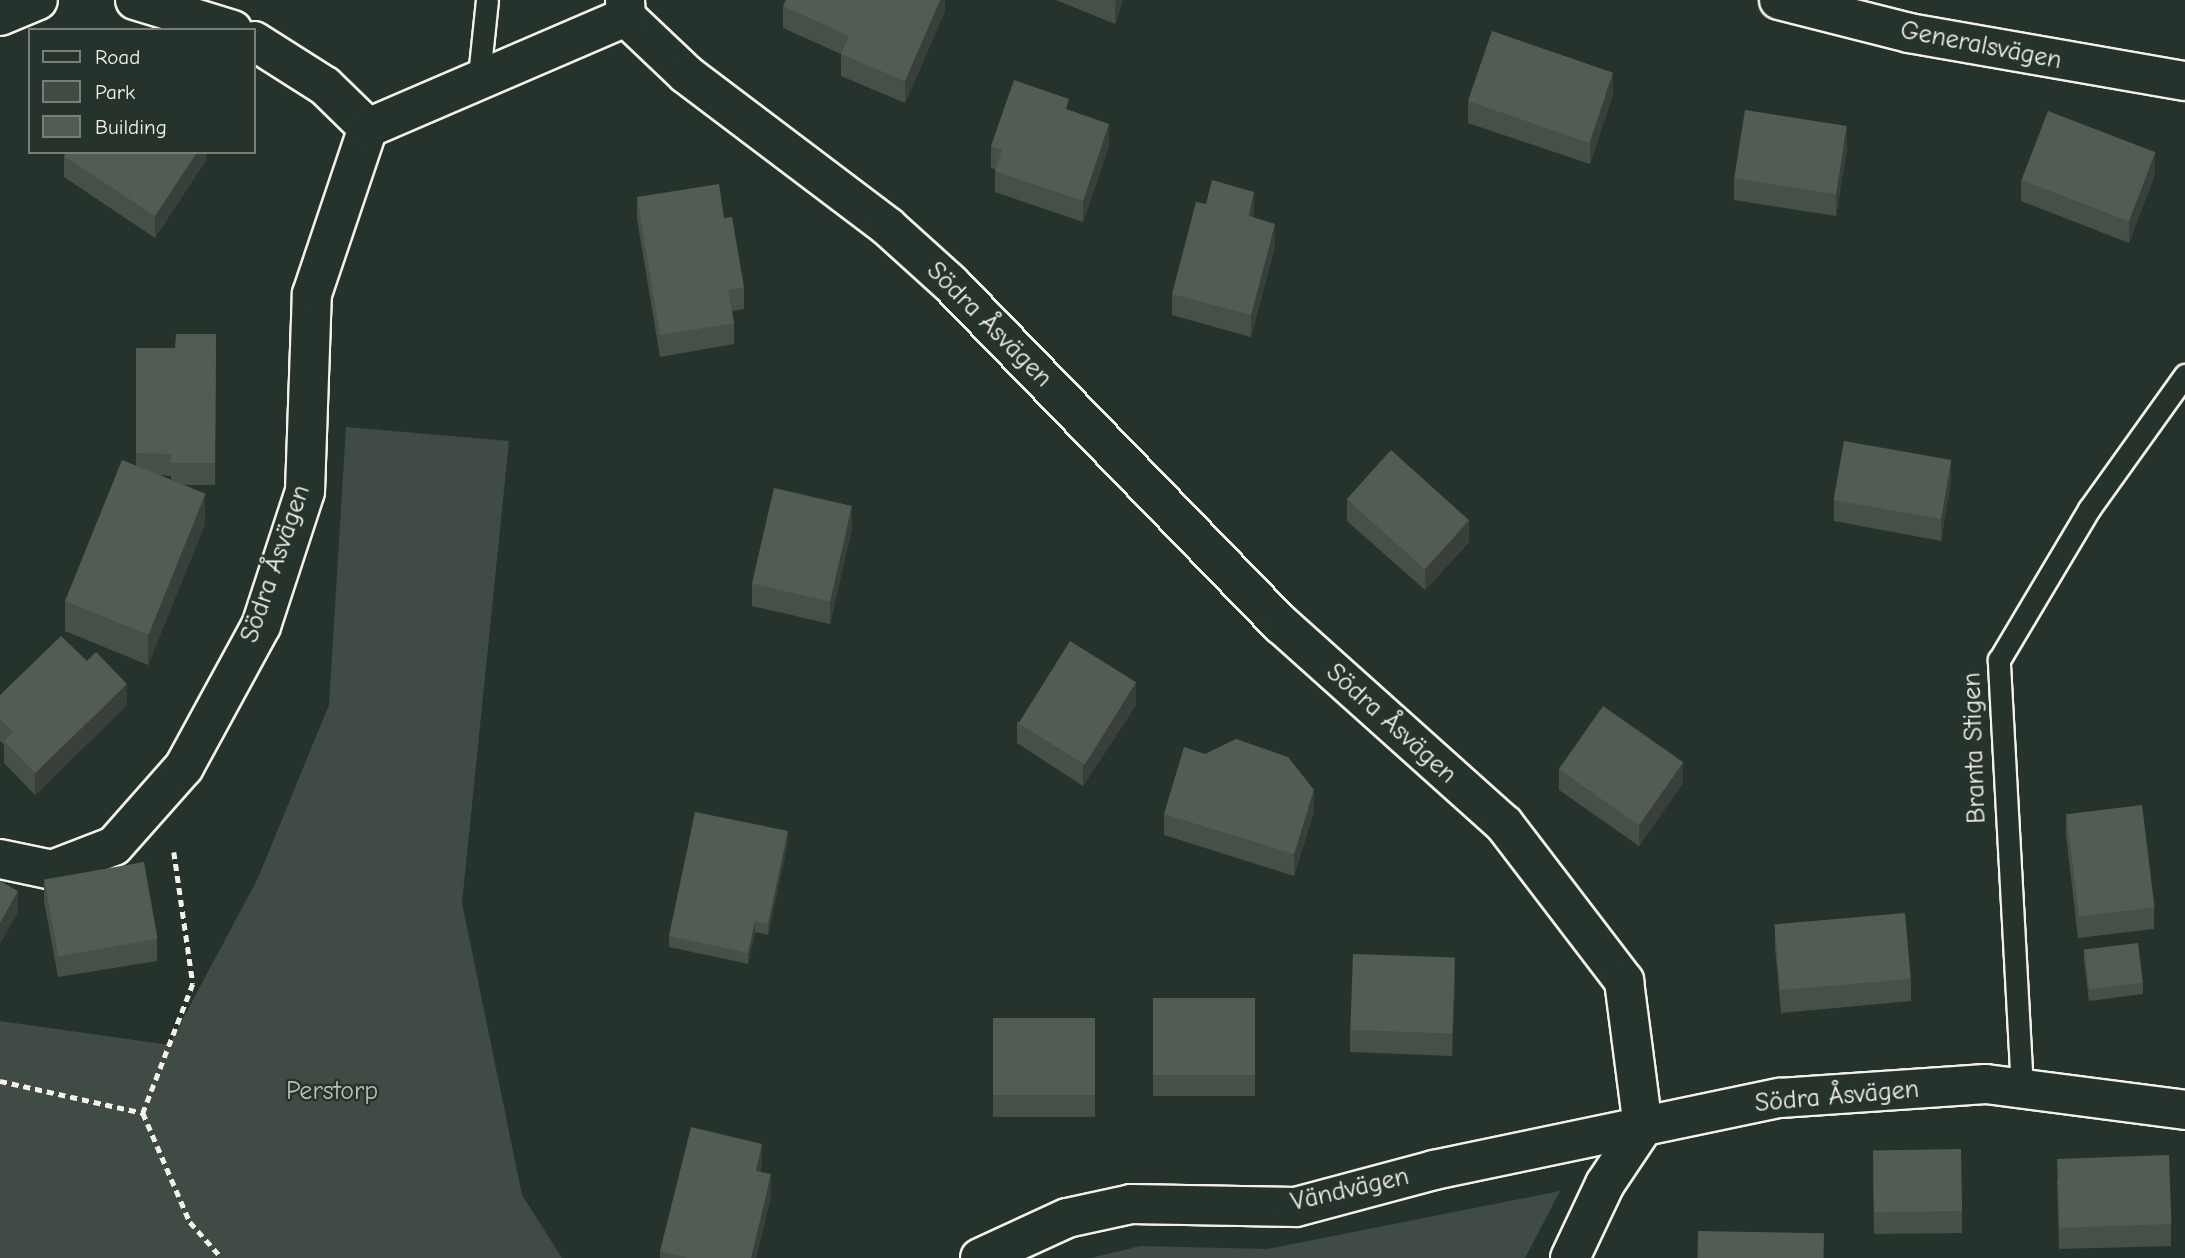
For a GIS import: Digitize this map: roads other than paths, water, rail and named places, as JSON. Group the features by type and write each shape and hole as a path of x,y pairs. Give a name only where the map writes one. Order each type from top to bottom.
{"street":[{"path":"0,16 38,0"},
{"path":"135,0 226,28"},
{"name":"Generalsvägen","path":"1779,0 1909,33 2185,81"},
{"name":"Södra Åsvägen","path":"0,859 52,870 83,861 114,846 165,789 261,626 305,491 313,293 368,128 626,8 686,74 888,227 950,283 1282,625 1504,824 1558,887 1624,981 1643,1127 1780,1098 1986,1084 2185,1110"},
{"path":"256,42 325,86 368,128"},
{"path":"1570,1258 1605,1184 1643,1127"},
{"name":"Vändvägen","path":"980,1258 1067,1218 1131,1204 1296,1207 1643,1127"}],"lane":[{"path":"478,76 487,0"},
{"name":"Branta Stigen","path":"2022,1089 1999,660 2089,509 2185,375"}],"park label":[{"name":"Perstorp","path":"332,1092"}]}
